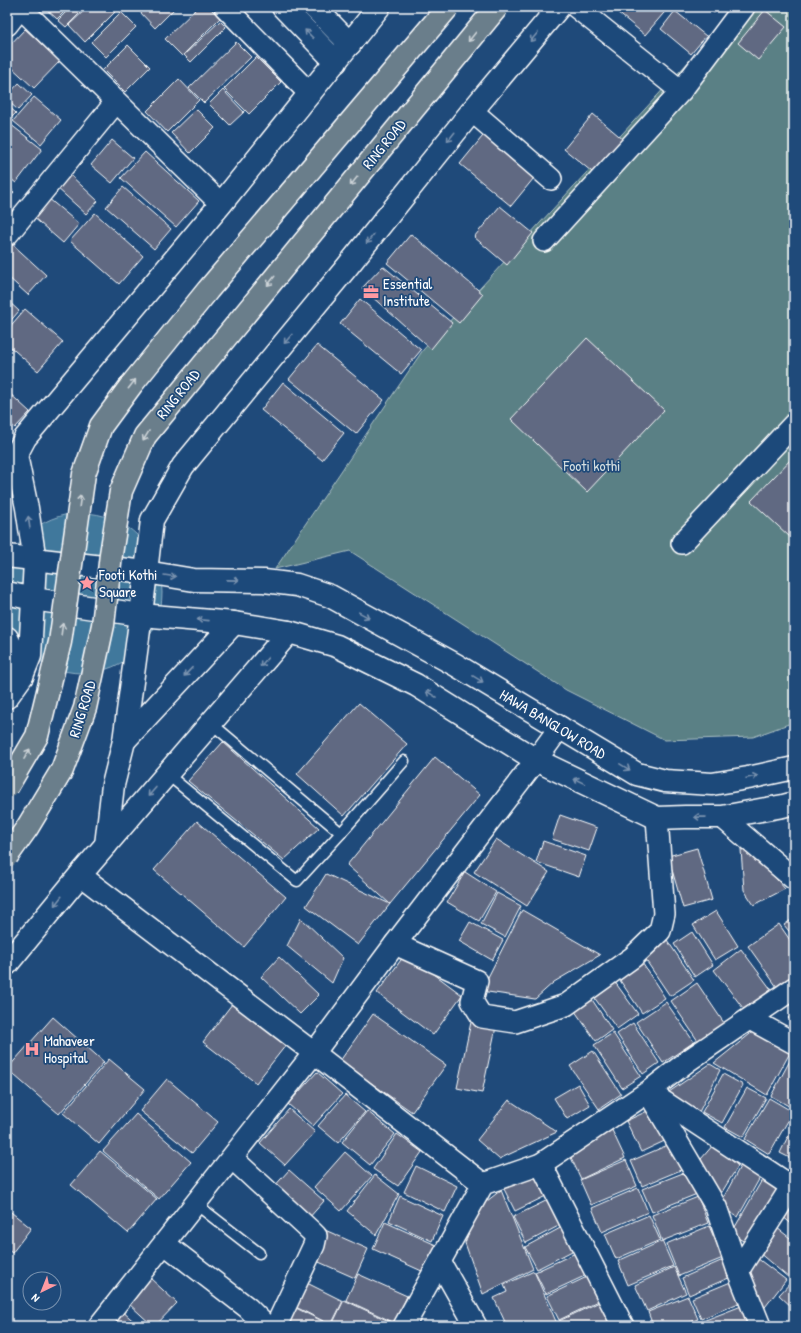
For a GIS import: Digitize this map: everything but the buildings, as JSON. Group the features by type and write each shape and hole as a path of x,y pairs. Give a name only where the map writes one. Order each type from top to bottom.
{"highway":[{"path":"7,787 37,736 60,642 84,474 101,426 132,384 208,290 448,7"},
{"name":"RING ROAD","path":"7,856 27,828 62,770 85,708 103,625 120,491 145,436 497,7"}],"street":[{"path":"7,24 21,7 221,204"},
{"path":"225,7 310,94"},
{"path":"283,7 336,62"},
{"path":"314,7 350,44"},
{"path":"7,697 22,676 30,656 35,561 27,508 12,461 25,438 221,204 379,7"},
{"path":"106,845 113,785 124,741 152,520 183,466 347,267 472,111 559,7"},
{"path":"576,7 681,91"},
{"path":"544,241 681,91 744,7"},
{"path":"7,234 116,102"},
{"path":"472,111 551,179"},
{"path":"682,543 794,424"},
{"name":"HAWA BANGLOW ROAD","path":"7,556 35,561 146,572 194,580 264,581 297,585 330,596 456,665 638,774 665,781 712,784 794,768"},
{"path":"7,592 33,599 141,615 234,623 289,632 337,646 416,685 536,760 657,818 722,817 794,803"},
{"path":"124,741 234,623"},
{"path":"7,964 80,875 289,632"},
{"path":"7,638 19,663 22,676"},
{"path":"100,1326 314,1053 560,727"},
{"path":"722,817 794,879"},
{"path":"395,944 477,981 472,1001 482,1017 515,1022 566,1005 633,957 660,931 664,914 657,818"},
{"path":"80,875 483,1184"},
{"path":"404,1326 483,1184 540,1164 648,1092 690,1060 794,988"},
{"path":"750,1019 794,1043"},
{"path":"648,1092 793,1187 738,1271"},
{"path":"648,1092 716,1207 738,1271 760,1326"},
{"path":"232,1158 316,1236 314,1245 276,1326"},
{"path":"540,1164 624,1326"},
{"path":"165,1244 248,1308 266,1326"},
{"path":"440,1262 476,1326"}],"lane":[{"path":"211,723 341,834"},
{"path":"167,774 297,881 341,834 404,761"},
{"path":"196,1204 259,1253"}],"green space":[{"name":"Footi kothi","path":"739,7 794,7 794,722 753,737 665,740 566,690 350,551 275,569 423,350"}],"water":[{"path":"74,513 90,513 113,519 133,531 144,542 156,562 162,585 162,601 156,624 144,644 133,655 113,667 90,673 74,673 51,667 31,655 20,644 8,624 2,601 2,585 8,562 20,542 31,531 51,519"}],"place":[{"name":"Essential Institute","path":"371,292"},
{"name":"Footi Kothi Square","path":"87,583"},
{"name":"Mahaveer Hospital","path":"32,1049"}]}
